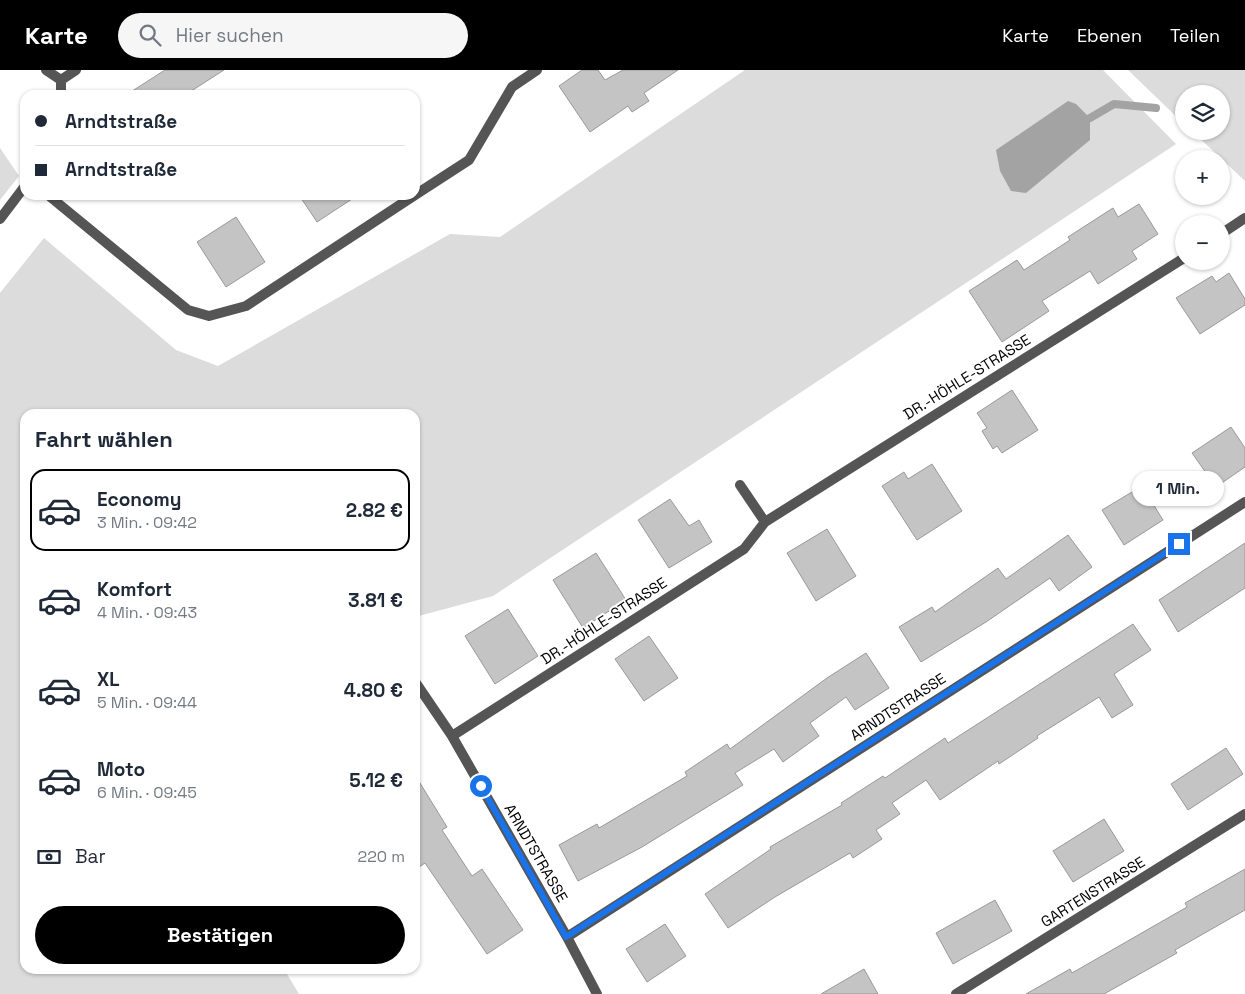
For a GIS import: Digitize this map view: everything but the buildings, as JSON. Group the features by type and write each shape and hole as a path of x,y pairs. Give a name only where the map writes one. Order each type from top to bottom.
{"street":[{"path":"46,70 61,80"},
{"path":"61,80 76,70"},
{"path":"420,192 469,160 512,87 537,70"},
{"path":"61,80 62,90"},
{"path":"0,219 20,193"},
{"path":"54,200 188,310 208,316 246,306 407,200"},
{"path":"1230,228 1245,218"},
{"name":"DR.-HÖHLE-STRASSE","path":"452,736 744,548 765,522 1175,264"},
{"path":"740,485 765,522"},
{"name":"ARNDTSTRASSE","path":"566,937 1245,502"},
{"name":"ARNDTSTRASSE","path":"420,689 452,736 597,994"},
{"name":"GARTENSTRASSE","path":"956,994 1245,814"}],"shaded area":[{"path":"745,70 1103,70 1176,144 493,596 420,616 420,409 20,409 20,974 287,974 299,994 0,994 0,293 44,238 176,350 218,366 450,234 500,237"},
{"path":"1128,70 1245,70 1245,181 1230,167 1230,150 1212,150 1202,140 1230,140 1230,85 1175,85 1175,115"},
{"path":"1068,101 1076,104 1090,118 1090,140 1026,193 1011,191 1000,171 996,150"},
{"path":"0,148 19,176 0,200"}],"waterway":[{"path":"1090,118 1114,104 1156,108"}],"route":[{"path":"481,786 566,937 1179,544"}]}
